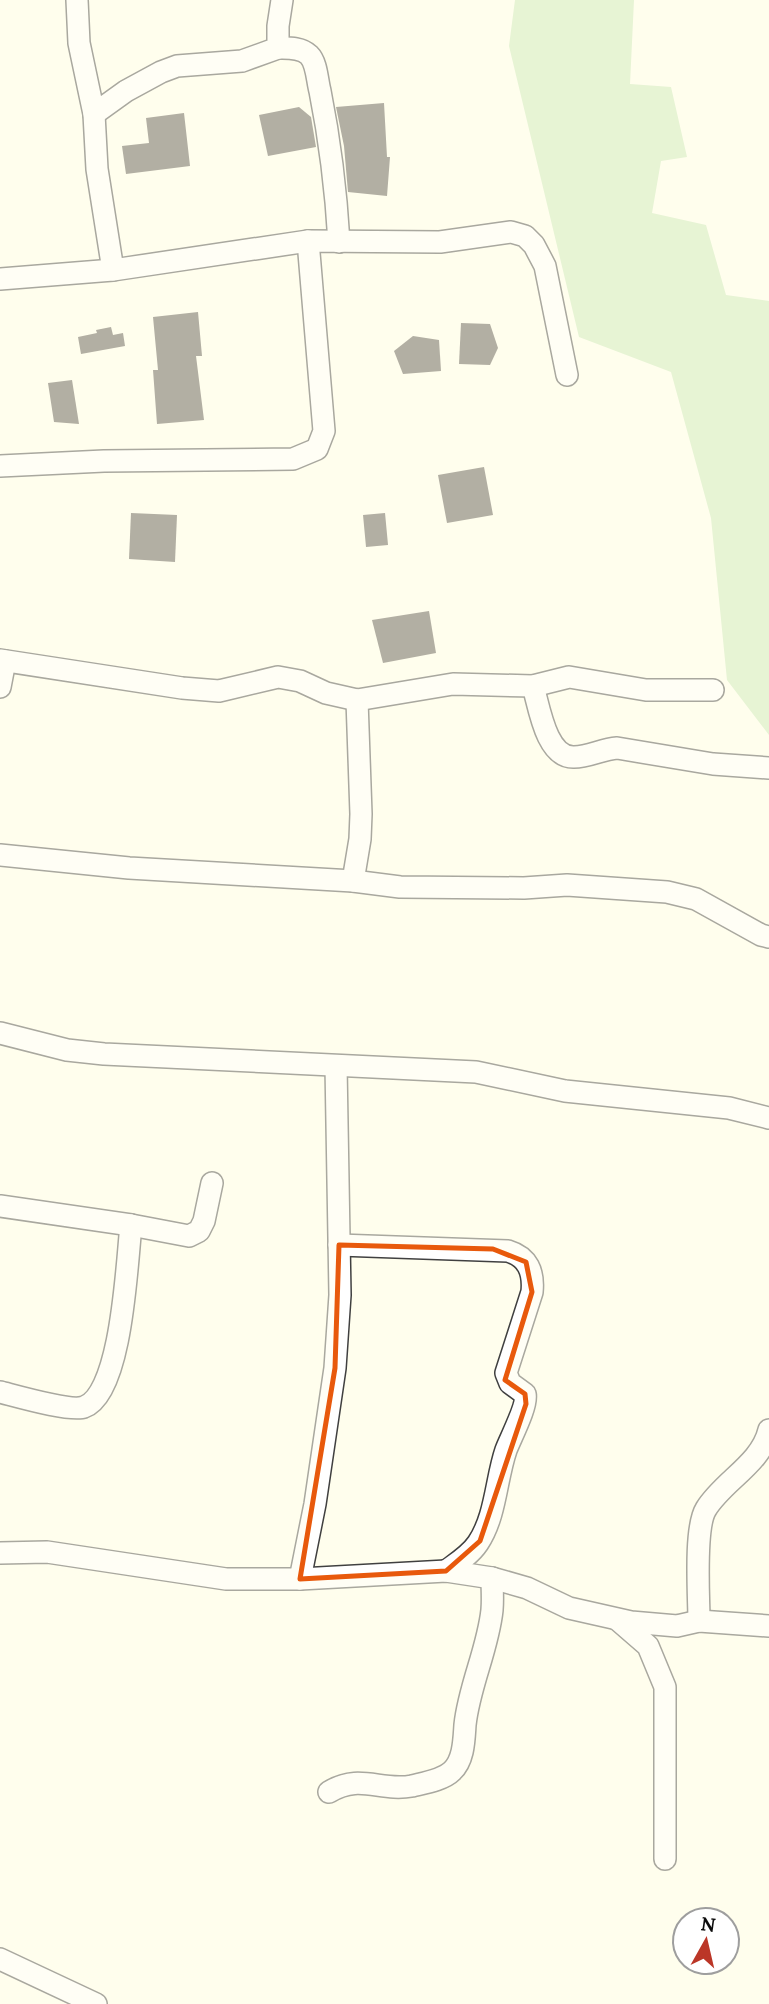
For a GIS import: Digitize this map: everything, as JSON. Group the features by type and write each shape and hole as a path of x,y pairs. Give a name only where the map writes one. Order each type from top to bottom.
{"street":[{"path":"77,0 79,43 94,114 97,169 113,270"},
{"path":"278,48 282,0"},
{"path":"94,114 126,91 177,66 242,61 278,48 308,53 314,66 330,140 339,242"},
{"path":"0,279 113,270 308,241 440,242 511,232 525,236 534,245 545,266 568,375"},
{"path":"0,466 104,461 293,459 317,449 324,431 308,241"},
{"path":"0,687 3,661 182,688 219,691 256,680 278,677 300,681 326,693 357,700 453,684 533,686 569,677 646,690 713,690"},
{"path":"533,686 547,733 564,756 578,757 606,748 617,748 713,764 769,768"},
{"path":"353,881 360,838 357,700"},
{"path":"0,855 129,868 353,881 435,889 567,885 667,892 696,899 761,936 769,937"},
{"path":"0,1033 67,1050 104,1054 476,1072 565,1091 729,1108 769,1118"},
{"path":"300,1578 315,1504 335,1368 340,1295 336,1066"},
{"path":"0,1206 131,1225 179,1236 199,1231 204,1221 212,1183"},
{"path":"0,1392 74,1408 87,1406 100,1395 110,1373 119,1333 131,1225"},
{"path":"339,1245 508,1251 520,1255 526,1262 533,1282 506,1373 510,1383 525,1394 526,1404 505,1452 488,1522 480,1541 446,1572"},
{"path":"699,1622 698,1570 705,1510 763,1447 769,1430"},
{"path":"0,1553 47,1552 226,1579 446,1572 492,1578 527,1588 569,1608 617,1619 677,1626 699,1622 769,1626"},
{"path":"329,1792 341,1784 351,1782 393,1788 407,1787 452,1771 463,1746 467,1707 488,1634 492,1610 492,1578"},
{"path":"617,1619 648,1646 665,1687 665,1859"},
{"path":"0,1959 96,2004"}],"highlighted area":[{"path":"339,1245 493,1249 526,1262 532,1292 505,1380 525,1394 526,1404 480,1541 446,1571 300,1579 335,1368"}],"green space":[{"path":"515,0 634,0 630,84 671,87 687,157 661,161 652,213 706,225 726,295 769,301 769,735 727,680 711,518 671,372 579,337 509,46"}],"building":[{"path":"384,103 387,157 390,157 387,196 348,192 344,146 336,107"},
{"path":"299,107 311,117 316,147 268,156 259,115"},
{"path":"184,113 190,166 126,174 122,146 149,143 146,118"},
{"path":"198,312 202,356 196,356 204,420 157,424 153,370 158,370 153,317"},
{"path":"461,323 490,324 498,348 490,365 459,364"},
{"path":"111,327 113,335 123,333 125,346 81,354 78,337"},
{"path":"413,336 439,340 441,371 403,374 394,351"},
{"path":"72,380 79,424 54,422 48,383"},
{"path":"484,467 493,515 447,523 438,475"},
{"path":"131,513 177,515 175,562 129,559"},
{"path":"385,513 388,545 366,547 363,515"},
{"path":"429,611 436,653 383,663 372,620"}]}
